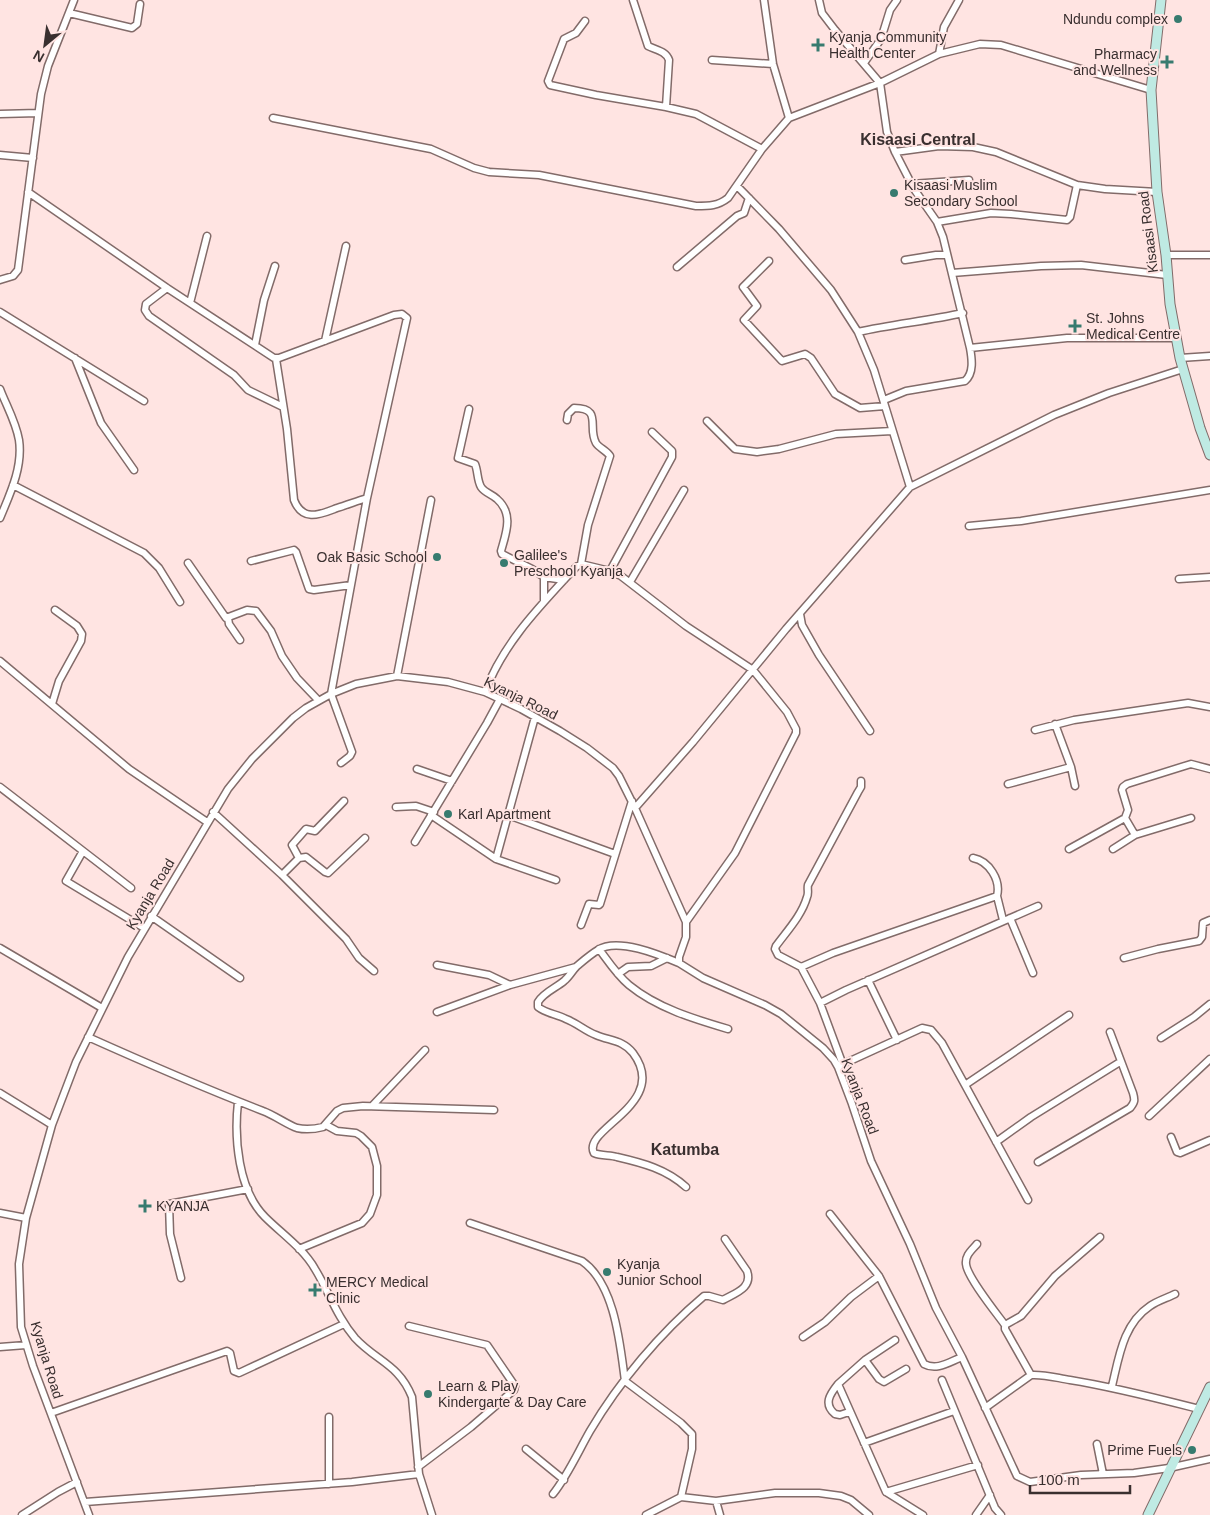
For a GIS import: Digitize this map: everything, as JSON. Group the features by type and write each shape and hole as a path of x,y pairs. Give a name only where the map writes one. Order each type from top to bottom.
{"main road":[{"name":"Kisaasi Road","path":"1161,0 1150,90 1157,192 1166,255 1170,304 1180,358 1200,428 1210,455"},
{"path":"1148,1515 1169,1468 1210,1387"}],"street":[{"path":"0,280 12,276 18,270 40,94 48,66 74,0"},
{"path":"633,0 648,46 668,55 666,107"},
{"path":"764,0 773,64 789,118"},
{"path":"769,261 743,287 757,306 744,320 749,328 782,361 805,354 811,358 835,394 860,408 884,403 906,391 965,381 970,375 972,367 970,348 937,222 911,184 895,152 887,132 880,83 822,13 819,0"},
{"path":"864,63 881,39 890,10 897,0"},
{"path":"939,54 944,27 958,0"},
{"path":"69,13 132,28 137,24 140,4"},
{"path":"585,21 576,33 567,37 562,43 548,81 550,85 666,107 706,118 762,148"},
{"path":"273,118 432,149 474,168 490,172 539,175 696,206 708,206 722,203 737,186 762,148 789,118 880,83 939,54 980,44 1001,45 1150,90"},
{"path":"712,60 773,64"},
{"path":"0,114 38,113"},
{"path":"895,152 939,146 962,146 988,150 1077,185 1105,189 1157,192"},
{"path":"0,155 33,158"},
{"path":"911,184 969,180"},
{"path":"937,222 991,214 1011,214 1067,220 1070,217 1077,185"},
{"path":"737,186 779,229 831,290 858,332 870,359 910,487"},
{"path":"28,192 271,357 276,358 326,341 394,315 402,314 406,318 367,498 331,694 352,752 341,763"},
{"path":"677,267 737,216 744,213 749,198"},
{"path":"190,303 207,236"},
{"path":"326,341 346,246"},
{"path":"905,260 947,255"},
{"path":"1166,255 1210,255"},
{"path":"952,274 1081,265 1168,275"},
{"path":"255,345 264,300 275,266"},
{"path":"167,288 146,304 144,310 149,316 234,376 248,390 283,407"},
{"path":"0,312 144,401"},
{"path":"858,332 962,313"},
{"path":"970,348 1067,338 1176,338"},
{"path":"1180,358 1210,356"},
{"path":"75,358 101,423 134,470"},
{"path":"276,358 294,500 300,510 309,515 318,515 367,498"},
{"path":"636,808 910,487 1054,415 1109,393 1183,369"},
{"path":"0,388 2,400 19,440 19,454 13,485 0,518"},
{"path":"567,420 568,414 574,408 588,410 592,416 596,444 608,452 610,456 588,525 581,564"},
{"path":"469,409 458,458 475,464 482,488 502,504 508,524 501,551 502,554 544,577 564,580"},
{"path":"707,421 735,449 757,452 779,449 836,434 892,431"},
{"path":"610,571 672,457 672,450 652,432"},
{"path":"13,485 144,553 159,568 180,602"},
{"path":"630,582 684,490"},
{"path":"969,526 1021,522 1210,490"},
{"path":"397,676 431,500"},
{"path":"251,561 294,550 309,589 352,585"},
{"path":"188,563 223,616 228,618 247,610 256,611 271,631 282,656 297,678 318,700"},
{"path":"485,692 501,657 544,601 581,564 610,571 630,582 686,626 753,670 787,712 796,729 796,733 736,853 686,922 686,937 679,963"},
{"path":"544,577 544,601"},
{"path":"1179,579 1210,578"},
{"path":"52,704 59,681 81,640 82,634 78,626 55,610"},
{"path":"800,614 802,626 819,655 870,731"},
{"path":"228,618 229,624 240,640"},
{"path":"0,661 129,769 207,822"},
{"name":"Kyanja Road","path":"89,1515 26,1346 21,1327 19,1264 26,1218 52,1125 76,1062 144,928 228,789 252,759 293,718 318,700 331,694 356,684 397,676 448,682 485,692 535,717 605,761 619,776 636,808 686,922"},
{"path":"415,842 500,699"},
{"path":"1035,730 1055,724 1188,703 1210,707"},
{"path":"496,859 535,717"},
{"path":"1055,724 1071,767 1075,786"},
{"path":"1069,849 1125,818 1128,810 1122,790 1127,784 1191,764 1210,769"},
{"path":"1008,784 1071,767"},
{"path":"417,769 452,781"},
{"path":"861,781 858,792 808,885 808,893 799,914 776,946 778,956 801,967 820,1004 840,1066 922,1028 932,1030 942,1043 1028,1200"},
{"path":"0,787 131,888"},
{"path":"299,858 292,847 293,843 306,829 314,831 344,801"},
{"path":"581,925 589,904 600,905 632,801"},
{"path":"396,807 416,806 433,814 496,859 556,880"},
{"path":"213,812 282,875 346,939 359,958 374,971"},
{"path":"508,815 615,854"},
{"path":"1125,818 1135,835"},
{"path":"1113,849 1135,835 1191,818"},
{"path":"282,875 299,858 306,857 328,873 365,838"},
{"path":"83,850 66,881 144,928"},
{"path":"973,858 982,861 994,876 998,884 997,896 1033,972"},
{"path":"801,967 833,952 997,896"},
{"path":"820,1004 868,980 1038,906"},
{"path":"151,916 240,978"},
{"path":"1124,958 1199,941 1202,937 1203,923 1210,920"},
{"name":"Kyanja Road","path":"599,949 611,946 629,947 652,952 679,963 703,978 766,1005 781,1014 823,1048 840,1066 871,1161 910,1244 936,1308 962,1357 1017,1476 1030,1482 1081,1475 1134,1473 1209,1460"},
{"path":"0,948 102,1008"},
{"path":"686,1187 663,1170 594,1153 592,1149 597,1138 635,1100 641,1091 643,1080 641,1065 627,1046 621,1042 599,1037 565,1018 549,1014 538,1007 538,1002 566,980 577,966 599,949 627,984 642,994 694,1019 728,1030"},
{"path":"618,974 628,967 651,966 667,958"},
{"path":"437,965 489,975 510,984"},
{"path":"437,1012 510,984 577,966"},
{"path":"868,980 897,1040"},
{"path":"1161,1038 1194,1017 1210,1004"},
{"path":"964,1086 1069,1015"},
{"path":"1038,1162 1130,1108 1134,1103 1133,1092 1110,1032"},
{"path":"88,1037 238,1102 276,1116 299,1129 320,1128 326,1125 336,1111 343,1108 372,1106 494,1110"},
{"path":"372,1106 425,1050"},
{"path":"1149,1116 1210,1059"},
{"path":"996,1142 1030,1117 1120,1062"},
{"path":"0,1093 52,1125"},
{"path":"238,1102 236,1132 248,1190 259,1210 299,1249 315,1269 344,1324 356,1338 395,1369 406,1382 412,1397 418,1471 432,1515"},
{"path":"299,1249 362,1223 370,1214 377,1195 377,1166 372,1147 362,1136 356,1133 337,1131 326,1125"},
{"path":"1171,1136 1177,1152 1180,1153 1210,1140"},
{"path":"180,1278 170,1234 169,1204 248,1190"},
{"path":"0,1213 26,1218"},
{"path":"830,1214 879,1276 924,1364 929,1367 940,1366 962,1357"},
{"path":"470,1223 582,1261 591,1267 601,1281 611,1304 625,1381 681,1423 692,1434 692,1449 681,1497"},
{"path":"1006,1325 1021,1316 1055,1276 1100,1237"},
{"path":"553,1494 564,1480 591,1430 633,1369 659,1340 704,1296 723,1300 740,1291 748,1283 747,1271 725,1238"},
{"path":"977,1244 967,1257 967,1268 990,1305 1006,1325 1005,1329 1031,1375"},
{"path":"803,1337 825,1322 851,1297 879,1276"},
{"path":"1112,1386 1121,1346 1133,1322 1151,1304 1175,1294"},
{"path":"51,1413 227,1351 230,1353 234,1371 239,1373 344,1324"},
{"path":"85,1502 329,1484 418,1471 516,1387 487,1345 409,1326"},
{"path":"849,1412 835,1414 828,1406 827,1400 830,1393 866,1360 896,1340"},
{"path":"0,1347 26,1346"},
{"path":"866,1360 879,1379 884,1382 906,1370"},
{"path":"985,1408 1031,1375 1112,1386 1199,1409"},
{"path":"942,1380 995,1508 1001,1515"},
{"path":"838,1384 886,1492 923,1515"},
{"path":"864,1443 954,1412"},
{"path":"329,1417 329,1484"},
{"path":"1097,1444 1103,1474"},
{"path":"526,1449 564,1480"},
{"path":"886,1492 978,1465"},
{"path":"22,1515 77,1482"},
{"path":"646,1515 681,1497 716,1501 775,1493 819,1493 841,1496 850,1500 869,1515"},
{"path":"976,1515 990,1495"},
{"path":"716,1501 720,1515"}],"place":[{"name":"Ndundu complex","path":"1178,19"},
{"name":"Kyanja Community Health Center","path":"818,45"},
{"name":"Pharmacy and Wellness","path":"1167,62"},
{"name":"Kisaasi Muslim Secondary School","path":"894,193"},
{"name":"St. Johns Medical Centre","path":"1075,326"},
{"name":"Oak Basic School","path":"437,557"},
{"name":"Galilee's Preschool Kyanja","path":"504,563"},
{"name":"Karl Apartment","path":"448,814"},
{"name":"KYANJA","path":"145,1206"},
{"name":"Kyanja Junior School","path":"607,1272"},
{"name":"MERCY Medical Clinic","path":"315,1290"},
{"name":"Learn & Play Kindergarte & Day Care","path":"428,1394"},
{"name":"Prime Fuels","path":"1192,1450"}],"district":[{"name":"Kisaasi Central","path":"918,139"},
{"name":"Katumba","path":"685,1149"}]}
